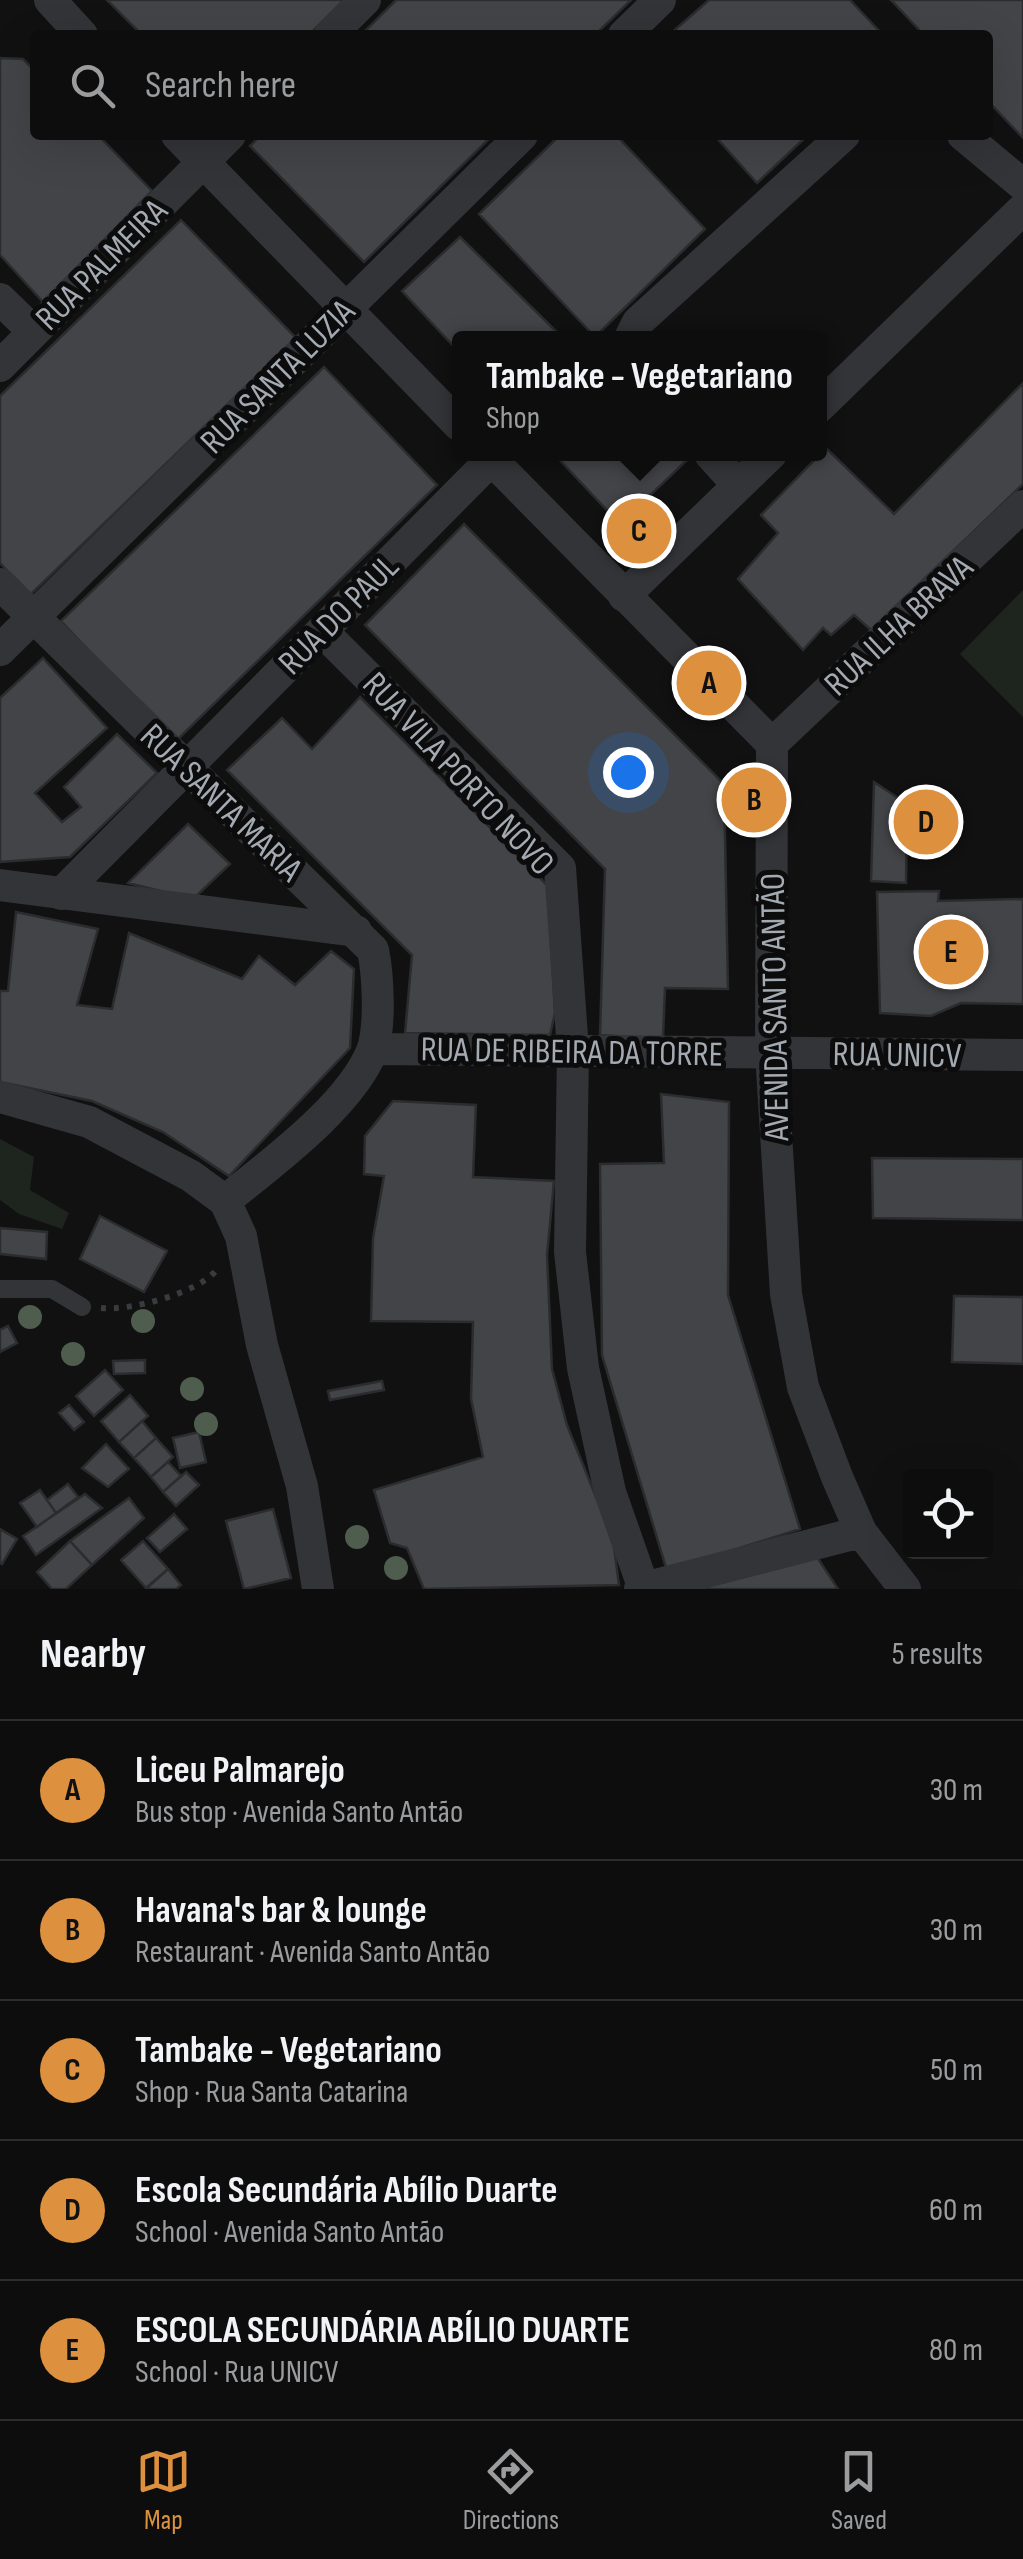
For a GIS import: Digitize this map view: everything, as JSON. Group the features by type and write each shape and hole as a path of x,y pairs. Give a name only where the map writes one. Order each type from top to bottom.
{"street":[{"path":"50,0 77,30"},
{"path":"335,30 365,0"},
{"path":"629,30 660,0"},
{"path":"182,140 452,419"},
{"name":"RUA PALMEIRA","path":"0,366 225,140"},
{"name":"RUA SANTA LUZIA","path":"0,650 517,140"},
{"path":"634,331 638,322 838,140"},
{"path":"969,140 1023,185"},
{"path":"827,399 1023,209"},
{"path":"0,299 33,331"},
{"name":"RUA DO PAUL","path":"60,894 484,461"},
{"path":"494,461 772,744"},
{"path":"716,461 738,485"},
{"path":"624,596 764,461"},
{"name":"RUA ILHA BRAVA","path":"772,744 1023,506"},
{"name":"RUA SANTA MARIA","path":"0,584 372,950 378,974 373,1049"},
{"name":"RUA VILA PORTO NOVO","path":"322,630 560,868 572,1051 570,1252 584,1368 610,1492 643,1589"},
{"name":"AVENIDA SANTO ANTÃO","path":"772,744 772,1053 786,1294 800,1368 861,1532 904,1589"},
{"path":"0,885 356,931"},
{"path":"225,1201 345,1092 373,1049"},
{"name":"RUA DE RIBEIRA DA TORRE","path":"373,1049 772,1053"},
{"name":"RUA UNICV","path":"772,1053 1023,1055"},
{"path":"0,1097 89,1122 191,1176 225,1201 241,1236 262,1345 302,1486 318,1589"},
{"path":"643,1589 861,1532"}],"lane":[{"path":"0,1289 64,1292 82,1307"}],"path":[{"path":"82,1307 118,1310 163,1295 184,1294 210,1279 241,1236"}],"shaded area":[{"path":"1023,590 1023,717 960,654"},
{"path":"0,1139 34,1157 30,1190 69,1213 62,1229 19,1214 0,1200"}],"building":[{"path":"107,0 344,0 314,30 137,30"},
{"path":"396,0 631,0 600,30 366,30"},
{"path":"709,0 850,0 878,30 675,30"},
{"path":"891,0 1023,0 1023,138 993,106 993,30 919,30"},
{"path":"0,58 23,59 30,66 30,140 103,140 152,191 43,302 0,255"},
{"path":"256,140 488,140 364,262 250,146"},
{"path":"555,140 621,140 705,229 601,331 589,331 479,214"},
{"path":"718,140 803,140 757,183"},
{"path":"181,220 296,338 30,595 0,563 0,396"},
{"path":"460,237 556,331 452,331 452,345 402,291"},
{"path":"324,367 437,485 175,742 61,621"},
{"path":"1023,383 1023,484 871,630 854,615 831,635 823,628 803,650 738,579 778,533 761,515 813,461 827,461 827,449 894,514"},
{"path":"561,461 686,461 620,524"},
{"path":"464,524 724,784 728,989 665,988 663,1039 600,1035 605,869 365,625"},
{"path":"43,658 107,728 35,793 62,822 81,807 64,787 117,734 157,773 70,857 0,862 0,698"},
{"path":"360,697 548,886 555,1013 550,1035 405,1033 412,955 227,770 282,718 312,749"},
{"path":"874,782 907,804 906,883 871,881"},
{"path":"188,824 230,864 193,899 128,883"},
{"path":"939,891 938,901 1023,899 1023,1004 961,1003 931,1016 880,1013 877,892"},
{"path":"16,912 98,929 77,1005 112,1009 129,933 242,979 259,956 295,985 331,951 354,969 350,1048 229,1176 163,1132 92,1101 0,1082 0,991 8,991"},
{"path":"661,1094 729,1102 728,1295 800,1529 667,1571 602,1355 600,1164 664,1163"},
{"path":"393,1101 476,1105 473,1177 554,1181 547,1255 552,1369 567,1425 613,1539 619,1585 424,1589 407,1548 390,1543 374,1490 483,1457 471,1399 473,1322 371,1321 373,1238 384,1176 364,1174 365,1136"},
{"path":"872,1158 1023,1159 1023,1220 873,1218"},
{"path":"100,1216 167,1251 144,1292 80,1259"},
{"path":"0,1228 47,1232 46,1259 0,1254"},
{"path":"954,1296 1023,1297 1023,1364 952,1362"},
{"path":"8,1326 17,1343 0,1352 0,1330"},
{"path":"145,1360 145,1373 114,1374 113,1361"},
{"path":"105,1370 123,1390 94,1416 76,1396"},
{"path":"382,1381 384,1390 330,1400 328,1391"},
{"path":"130,1395 148,1416 119,1442 101,1421"},
{"path":"69,1405 84,1422 74,1430 59,1413"},
{"path":"142,1421 156,1438 134,1458 119,1442"},
{"path":"199,1432 206,1462 180,1468 173,1438"},
{"path":"156,1438 173,1457 151,1477 134,1458"},
{"path":"106,1444 129,1469 108,1487 82,1468"},
{"path":"168,1462 181,1476 163,1492 151,1477"},
{"path":"186,1472 199,1485 176,1506 163,1492"},
{"path":"68,1484 78,1497 56,1513 47,1500"},
{"path":"40,1490 56,1513 37,1527 20,1503"},
{"path":"85,1494 102,1508 36,1555 23,1536"},
{"path":"129,1498 144,1518 92,1565 70,1541"},
{"path":"273,1509 291,1578 244,1589 226,1521"},
{"path":"174,1514 187,1529 160,1552 147,1538"},
{"path":"0,1529 17,1539 2,1564 0,1563"},
{"path":"70,1541 92,1565 66,1589 52,1589 37,1572"},
{"path":"143,1541 168,1569 146,1588 121,1560"},
{"path":"813,1551 838,1589 684,1589"},
{"path":"168,1569 181,1585 176,1589 146,1589"}],"place":[{"name":"Tambake - Vegetariano","path":"639,531"},
{"name":"Liceu Palmarejo","path":"709,683"},
{"name":"Havana's bar & lounge","path":"754,800"},
{"name":"Escola Secundária Abílio Duarte","path":"926,822"},
{"name":"ESCOLA SECUNDÁRIA ABÍLIO DUARTE","path":"951,952"}]}
